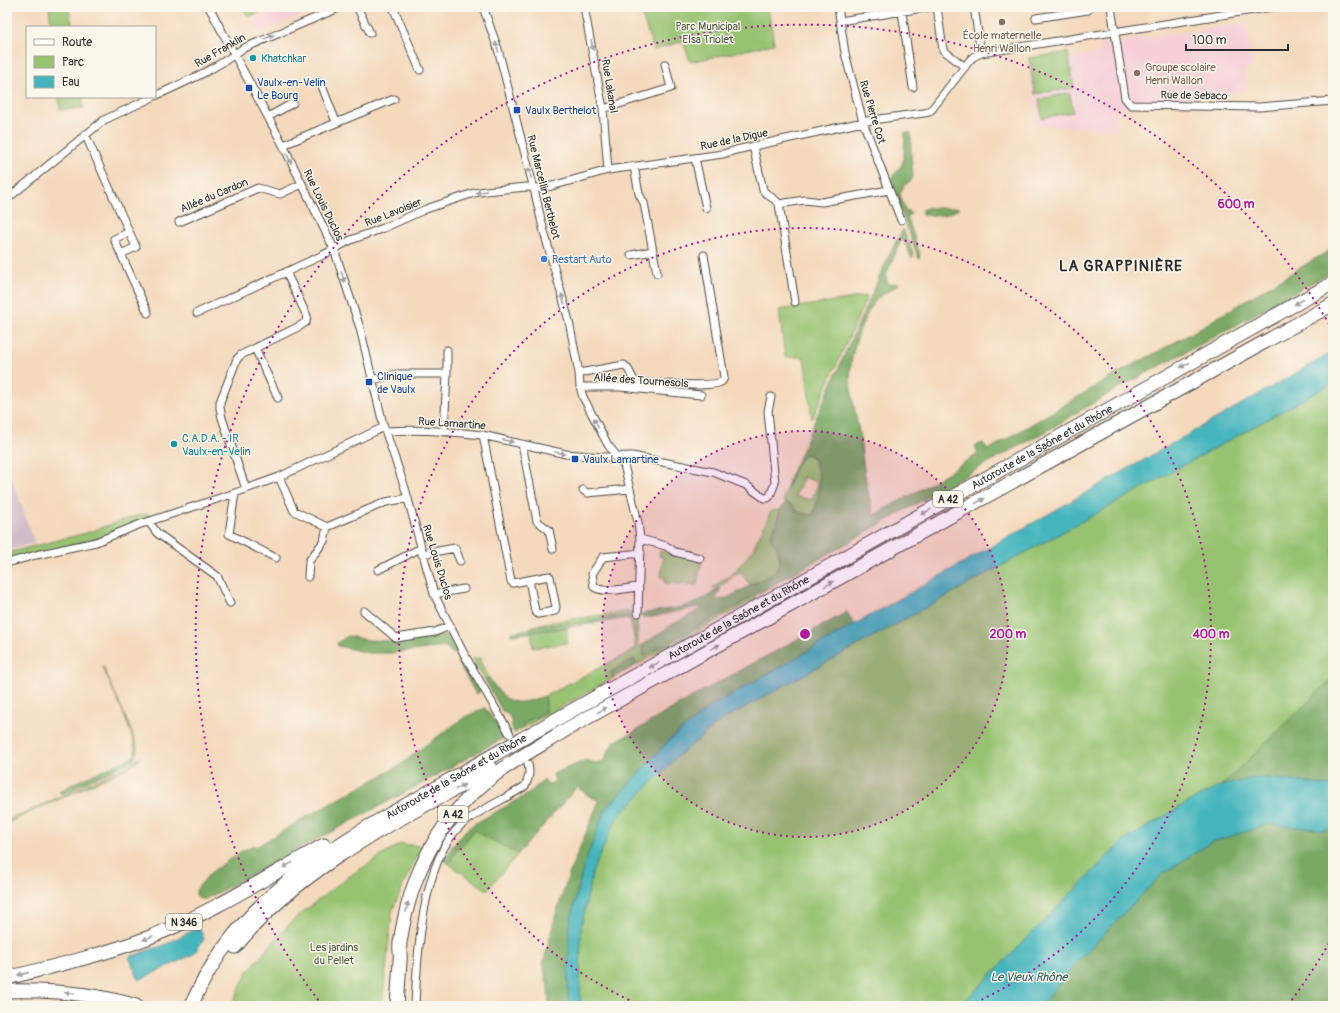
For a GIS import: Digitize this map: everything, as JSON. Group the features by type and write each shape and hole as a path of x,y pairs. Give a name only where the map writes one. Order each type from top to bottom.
{"highway":[{"name":"Autoroute de la Saône et du Rhône","path":"191,1006 201,984 218,956 238,928 262,903 290,878 348,838 562,715 1333,283"},
{"name":"Autoroute de la Saône et du Rhône","path":"398,1006 400,945 409,897 418,872 428,851 454,813 472,793 496,774 567,729 1333,304"},
{"path":"201,1006 216,976 230,953 267,911 295,886 332,860 388,826 567,729"},
{"name":"N 346","path":"7,978 95,956 151,936 208,910 331,841 348,838"},
{"path":"391,1006 396,958 400,945"},
{"path":"7,991 43,991 77,994 101,997 136,1006"}],"street":[{"name":"Rue Louis Duclos","path":"209,7 283,145 334,249 360,328 385,429 408,498 434,594 463,652 510,734"},
{"name":"Rue Franklin","path":"156,95 195,78 242,49 327,10 341,7"},
{"path":"357,7 370,33"},
{"path":"393,7 420,70"},
{"name":"Rue Marcellin Berthelot","path":"483,7 498,49 551,259 569,321 579,373 582,398 608,446 624,465 638,522 640,539 641,553 638,587 638,612"},
{"name":"Rue Lakanal","path":"584,7 604,109 608,170"},
{"name":"Rue Pierre Cot","path":"838,7 844,53 863,122 901,220"},
{"path":"846,20 930,7"},
{"path":"937,7 943,50 965,67"},
{"path":"974,7 981,53 1253,8 1272,7"},
{"path":"1051,7 1053,15"},
{"path":"1036,18 1088,10 1090,7"},
{"name":"Rue de Sebaco","path":"1111,7 1125,98 1131,105 1260,107 1333,101"},
{"path":"902,12 913,87"},
{"name":"Rue de la Digue","path":"608,170 723,154 863,122 929,112 965,67 974,57 981,53"},
{"path":"604,109 671,88 665,64"},
{"path":"320,81 336,122"},
{"name":"Rue Franklin","path":"7,199 104,120 150,98"},
{"path":"283,145 394,99"},
{"path":"268,117 293,103"},
{"path":"85,134 136,247 121,254"},
{"path":"754,146 763,190 779,204 795,302"},
{"path":"695,158 706,208"},
{"path":"634,166 639,194 644,202 657,273"},
{"name":"Rue Lavoisier","path":"197,313 323,255 351,240 386,228 426,210 474,193 552,186 608,170"},
{"name":"Allée du Cardon","path":"179,222 258,188 280,194 302,184"},
{"path":"779,204 805,200 822,202 889,190"},
{"path":"130,232 114,239 148,313"},
{"path":"631,255 653,251"},
{"path":"579,373 624,365 627,367 633,380 637,383 705,385 723,380 724,377 704,255"},
{"path":"246,489 222,418 220,402 237,359 241,355 306,322 307,316 286,272"},
{"path":"255,348 278,398"},
{"path":"444,432 447,350"},
{"path":"372,380 396,374 447,374"},
{"name":"Allée des Tournesols","path":"580,387 620,387 701,395"},
{"name":"Rue Lamartine","path":"7,563 36,555 89,544 235,493 279,477 385,429 483,435 566,454 632,456 713,472 746,485 764,498 768,498 775,483 768,411 771,397"},
{"path":"483,435 510,581 512,583 549,576 556,607 555,611 538,614 529,580"},
{"path":"522,444 537,521 549,530 553,549"},
{"path":"279,477 294,511 327,527 386,502 408,498"},
{"path":"583,490 587,493 630,489"},
{"path":"235,493 229,534 276,558"},
{"path":"149,522 157,533 217,576 230,603"},
{"path":"308,577 309,561 324,541 327,527"},
{"path":"640,539 666,546 675,552 700,558"},
{"path":"378,570 422,551 455,548 460,561"},
{"path":"638,587 605,591 594,586 592,574 603,556 641,553"},
{"path":"434,594 464,589"},
{"path":"364,611 396,638 435,632 450,626"},
{"path":"415,1006 417,960 422,924 426,902 441,853 449,839 467,820 525,786 530,772 528,764"}],"shaded area":[{"path":"272,7 319,7 317,10 259,32 255,20 274,12"},
{"name":"Groupe scolaire Henri Wallon","path":"1247,23 1253,68 1244,69 1247,90 1114,110 1117,130 1038,125 1027,58 1069,52 1070,57 1100,53 1099,45"},
{"path":"7,467 35,543 7,550"}],"green space":[{"path":"49,7 68,7 73,26 51,26"},
{"path":"243,7 269,7 270,8 248,17"},
{"name":"Parc Municipal Elsa Triolet","path":"639,7 768,7 774,44 690,62 683,41 654,50"},
{"path":"1068,52 1074,88 1035,94 1029,58"},
{"path":"1070,93 1073,112 1042,118 1039,99"},
{"path":"59,98 82,98 83,108 60,110"},
{"path":"905,132 911,133 913,177 910,182 904,185 900,194 905,210 911,214 907,216 920,254 919,259 890,183 892,177 903,161"},
{"path":"927,208 960,209 944,215 922,215 922,210"},
{"path":"903,229 914,255 912,259 903,239 886,275 889,284 899,283 877,299 869,310 859,332 851,366 850,377 852,394 867,486 874,515 918,491 978,454 975,446 983,443 988,450 1120,372 1190,334 1333,248 1333,271 1115,390 1040,435 991,461 728,611 644,656 643,645 670,626 699,610 703,606 652,617 642,617 641,614 696,603 721,588 716,598 718,600 725,599 772,574 780,563 776,546 772,542 771,536 777,524 780,510 786,502 800,513 811,515 814,514 820,480 815,460 810,455 806,454 802,457 796,466 786,491 789,479 891,251"},
{"path":"867,297 812,419 804,357 785,357 779,310"},
{"path":"1333,383 1333,678 1221,786 1190,801 1122,842 960,1006 582,1006 580,995 581,927 593,870 616,819 678,756 722,720"},
{"path":"806,454 812,457 816,464 818,473 819,493 818,502 811,515 800,513 783,500 792,475 802,457","holes":["804,477 818,483 812,500 795,496"]},
{"path":"780,510 771,537 772,542 777,548 779,556 779,563 774,572 750,585 740,571 715,591 712,588 732,574 751,553 771,511"},
{"path":"147,514 152,517 102,537 7,561 7,553 86,533 132,517"},
{"path":"660,551 702,560 697,585 665,583 665,578 661,577 663,557 659,556"},
{"path":"754,596 756,599 636,665 634,659 616,669 611,672 613,678 523,728 522,724 545,712 545,696 634,650 634,637 638,637 638,647 643,645 644,656"},
{"path":"637,610 637,614 530,628 544,623"},
{"path":"847,612 854,625 713,705 668,741 605,810 584,865 569,927 568,995 570,1006 549,1006 548,986 543,964 556,914 569,874 599,801 577,787 518,854 474,830 462,846 459,845 449,864 445,861 452,847 465,831 474,824 528,794 544,780 548,785 555,781 553,774 586,760 598,764 606,759 607,753 614,742 632,733 690,698"},
{"path":"637,614 638,637 634,637 630,620 624,619 511,635 511,633 537,627"},
{"path":"567,628 567,643 533,648 531,632"},
{"path":"450,635 458,650 453,654 446,647 391,653 369,653 338,646 337,643 348,636 367,640 395,641"},
{"path":"462,655 482,690 476,694 457,661"},
{"path":"480,658 489,678 485,680 473,659"},
{"path":"634,659 636,665 613,678 611,673"},
{"path":"103,666 115,694 102,667"},
{"path":"489,678 501,694 512,701 525,701 545,696 545,712 523,724 523,728 514,733 509,715 503,712 485,680"},
{"path":"1333,678 1333,786 1259,777 1221,786"},
{"path":"485,708 507,736 219,892 205,899 200,899 196,895 196,890 210,873 240,852 254,845 256,847 308,816 399,766 465,717"},
{"path":"128,725 137,745 137,752 135,756 135,747"},
{"path":"135,756 134,760 126,764 61,794 59,792 74,783"},
{"path":"140,757 137,762 125,769 7,823 7,821 11,819 130,765"},
{"path":"1270,824 1333,831 1333,1006 1041,1006 1077,962 1161,875 1212,842"},
{"path":"474,830 518,854 487,890 449,864 459,845 462,846"},
{"name":"Les jardins du Pellet","path":"400,844 423,846 405,881 392,912 382,1006 231,1006 248,971 292,921 345,879"}],"water":[{"path":"1333,352 1333,383 722,720 678,756 616,819 593,870 581,927 580,995 582,1006 570,1006 568,995 569,927 584,865 605,810 668,741 713,705"},
{"name":"Le Vieux Rhône","path":"1259,777 1333,786 1333,831 1270,824 1212,842 1161,875 1077,962 1041,1006 960,1006 1122,842 1190,801 1221,786"},
{"path":"197,928 200,929 204,939 194,954 139,980 129,957 164,945"}],"place":[{"name":"École maternelle Henri Wallon","path":"1002,22"},
{"name":"Khatchkar","path":"253,58"},
{"name":"Groupe scolaire Henri Wallon","path":"1137,73"},
{"name":"Vaulx-en-Velin Le Bourg","path":"249,88"},
{"name":"Vaulx Berthelot","path":"517,110"},
{"name":"Restart Auto","path":"544,259"},
{"name":"Clinique de Vaulx","path":"369,382"},
{"name":"C.A.D.A. - IR Vaulx-en-Velin","path":"174,444"},
{"name":"Vaulx Lamartine","path":"575,459"}],"district":[{"name":"LA GRAPPINIÈRE","path":"1121,266"}]}
